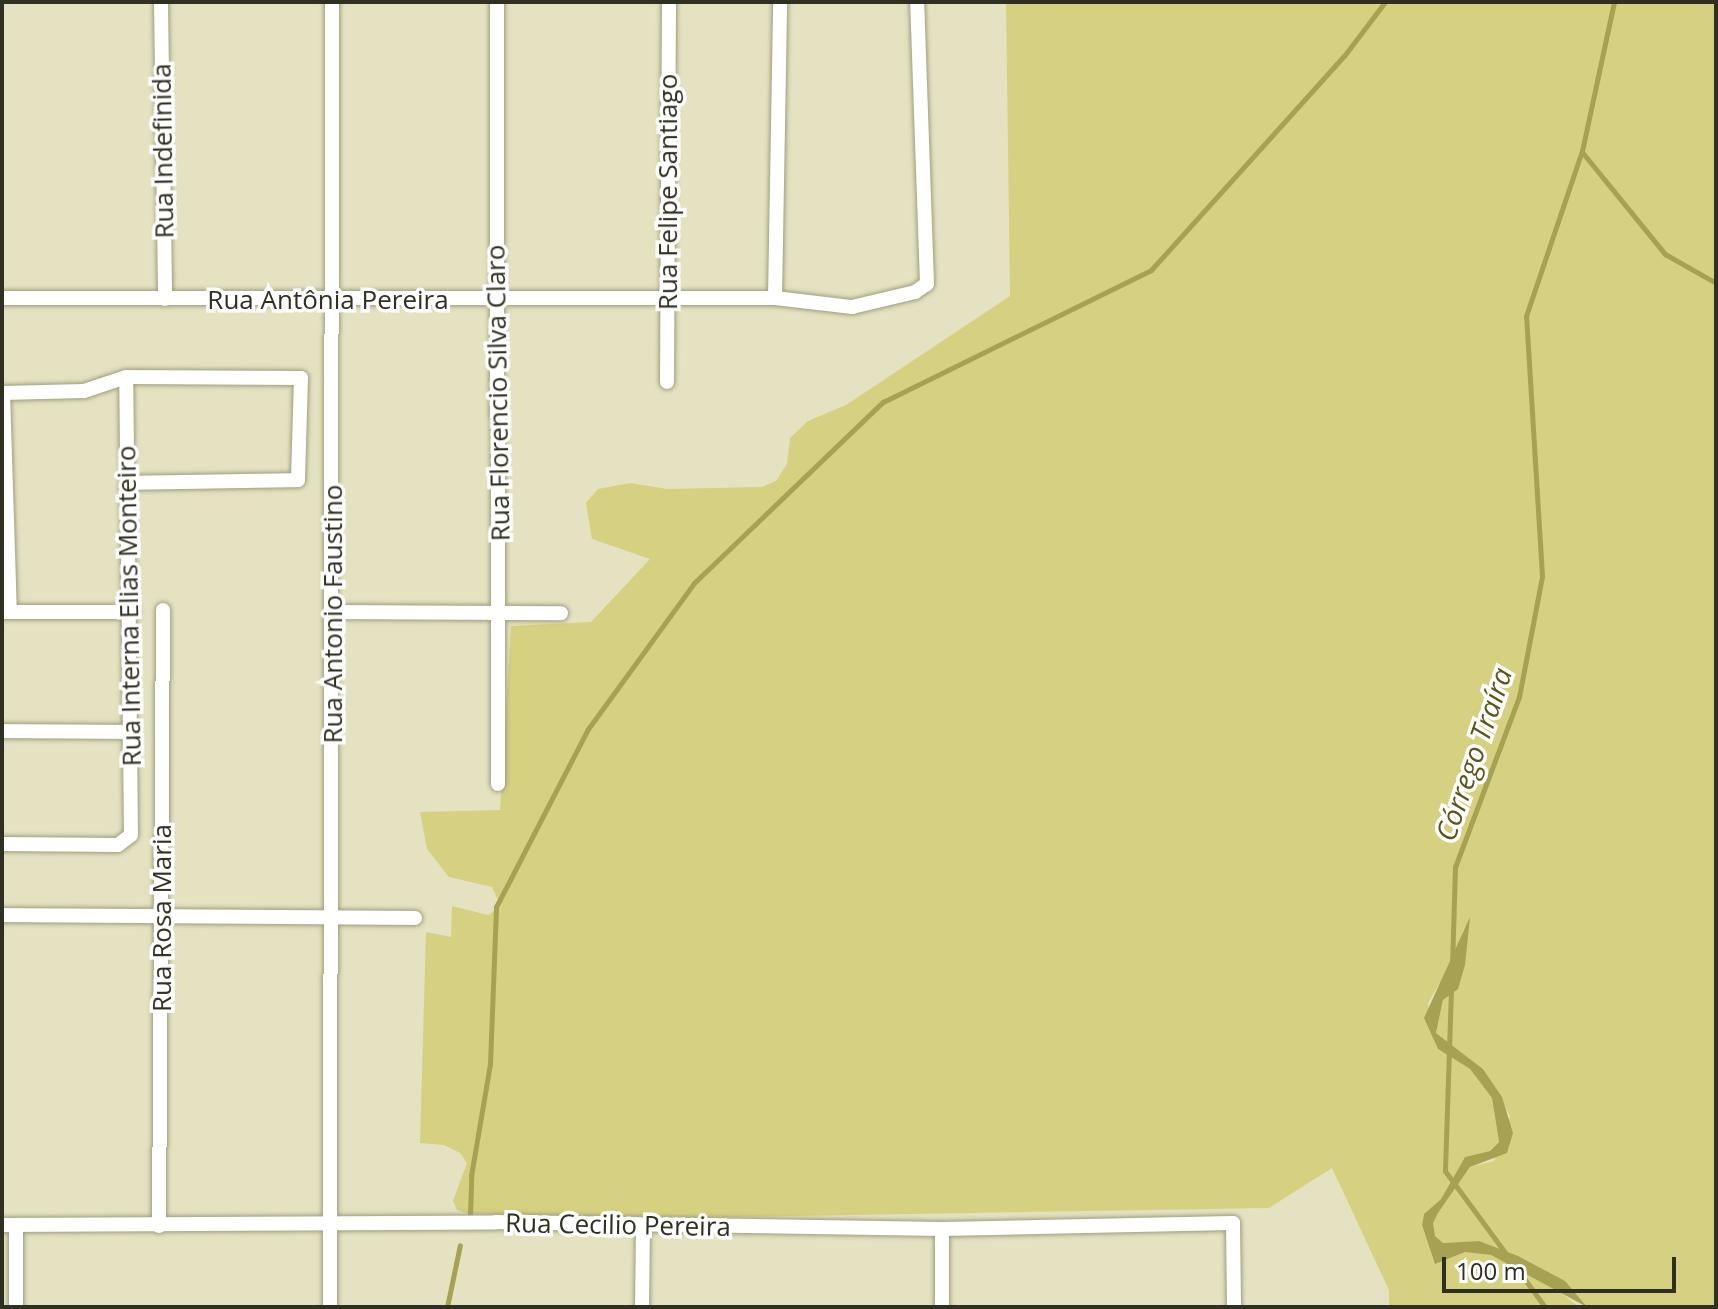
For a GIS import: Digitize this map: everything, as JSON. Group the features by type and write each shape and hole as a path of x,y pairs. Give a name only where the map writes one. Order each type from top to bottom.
{"street":[{"name":"Rua Indefinida","path":"161,2 165,299"},
{"name":"Rua Antonio Faustino","path":"330,1307 334,915 332,2"},
{"name":"Rua Florencio Silva Claro","path":"497,2 501,616 498,784"},
{"name":"Rua Felipe Santiago","path":"667,382 669,2"},
{"path":"775,298 780,2"},
{"name":"Rua Antônia Pereira","path":"2,298 332,301 775,298 852,307 915,292 927,284 917,2"},
{"path":"128,483 298,480 304,384 297,374 126,377 72,393 3,393 6,612 132,612"},
{"name":"Rua Interna Elias Monteiro","path":"2,844 118,845 131,835 132,612 126,377"},
{"name":"Rua Rosa Maria","path":"159,1226 163,610"},
{"path":"333,612 501,616 561,613"},
{"path":"2,731 131,732"},
{"path":"2,915 163,912 415,918"},
{"name":"Rua Cecilio Pereira","path":"9,1226 496,1222 643,1228 942,1229 1233,1223 1234,1307"},
{"path":"9,1226 16,1307"},
{"path":"642,1307 643,1228"},
{"path":"942,1229 942,1307"}],"shaded area":[{"path":"1006,2 1716,2 1716,1307 1587,1307 1479,1241 1443,1243 1435,1236 1432,1223 1470,1167 1494,1161 1510,1116 1483,1069 1436,1033 1443,1000 1458,989 1464,928 1456,956 1428,1003 1438,1049 1470,1069 1492,1098 1499,1142 1490,1151 1465,1157 1441,1199 1424,1214 1422,1225 1435,1263 1465,1252 1491,1255 1553,1287 1579,1307 1389,1307 1389,1290 1332,1168 1269,1208 673,1218 470,1214 457,1210 453,1201 467,1163 460,1153 444,1145 420,1143 426,932 451,937 452,906 488,915 501,907 492,887 449,877 427,849 420,812 500,810 511,626 591,622 650,559 592,539 586,503 598,489 630,483 667,489 762,487 776,481 787,464 790,438 808,421 846,405 1010,296"},
{"path":"1470,917 1465,965 1458,989 1443,1000 1436,1033 1483,1069 1502,1097 1513,1133 1507,1153 1470,1167 1438,1213 1433,1223 1435,1236 1443,1243 1479,1241 1518,1256 1565,1281 1587,1307 1491,1255 1465,1252 1435,1264 1422,1225 1424,1214 1441,1199 1465,1157 1490,1151 1499,1142 1492,1098 1470,1069 1438,1049 1424,1018"}],"waterway":[{"path":"470,1214 471,1176 490,1064 496,907 588,729 694,583 883,402 1151,270 1344,56 1385,2"},
{"name":"Córrego Traíra","path":"1452,967 1455,867 1519,697 1542,576 1526,316 1582,151 1614,2"},
{"path":"1582,152 1665,254 1716,283"},
{"name":"Córrego Traíra","path":"1451,989 1445,1171 1507,1255"},
{"path":"447,1307 460,1245"},
{"name":"Córrego Traíra","path":"1513,1263 1545,1307"}]}
